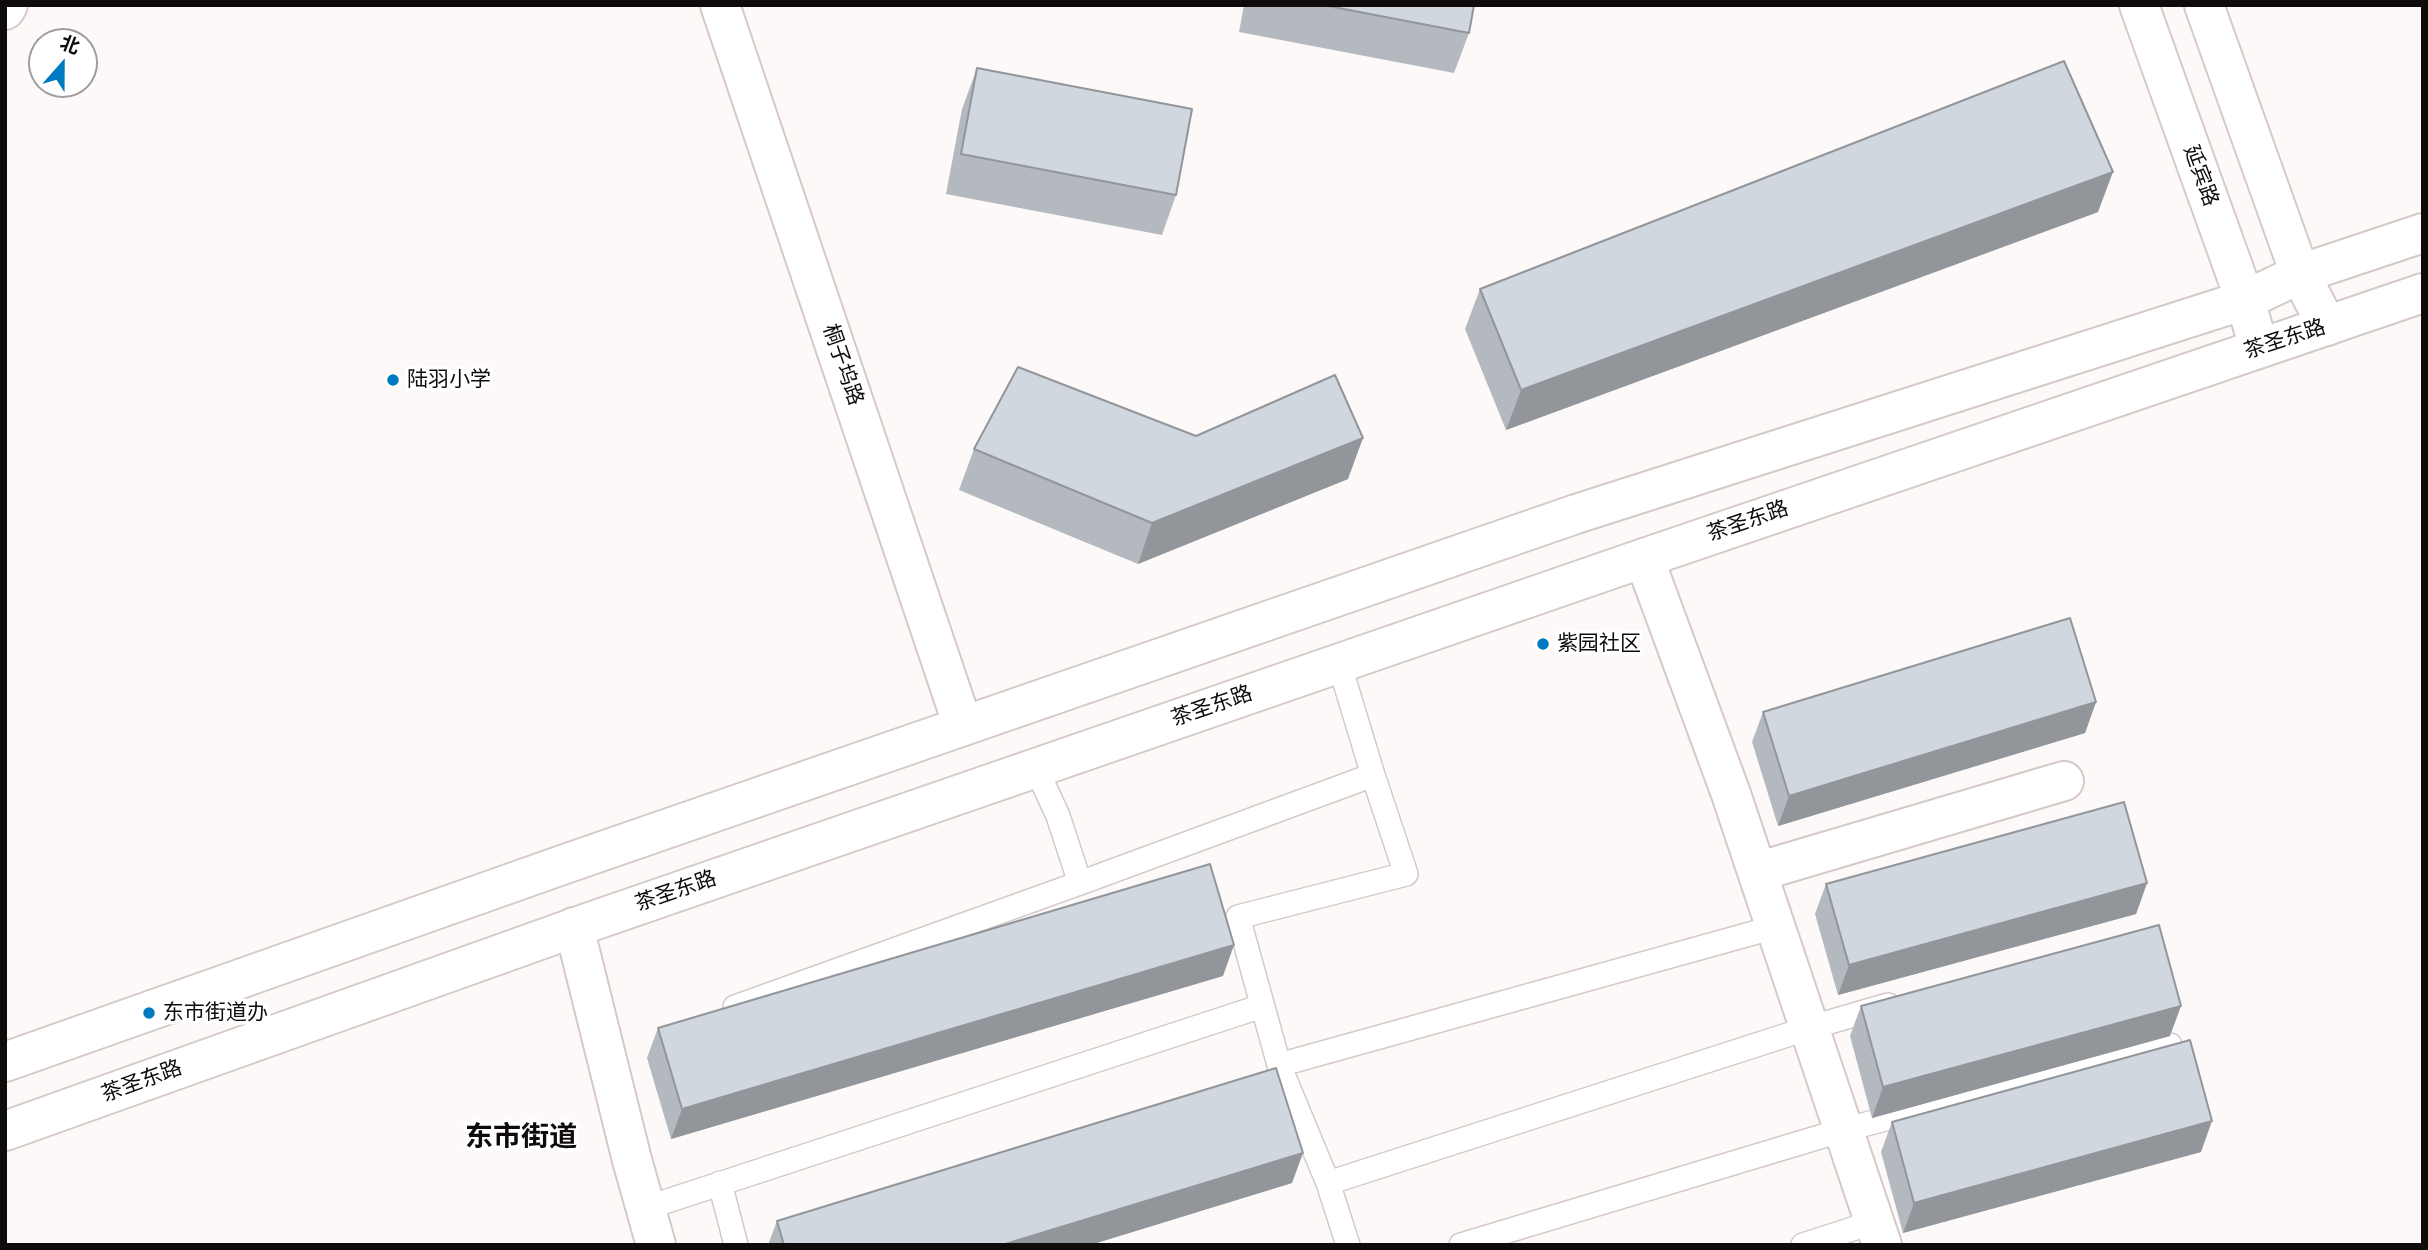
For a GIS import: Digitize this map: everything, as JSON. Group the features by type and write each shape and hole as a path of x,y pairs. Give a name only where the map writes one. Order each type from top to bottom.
{"main road":[{"name":"桐子坞路","path":"720,5 963,726"},
{"name":"延宾路","path":"2139,5 2245,300 2259,348"},
{"path":"2204,5 2300,274 2327,326"},
{"path":"5,1062 1589,510 2245,300 2300,274 2423,233"},
{"name":"茶圣东路","path":"5,1131 575,928 1036,768 2423,293"},
{"path":"1644,558 1731,794 1878,1233"},
{"path":"1757,872 2064,781"},
{"path":"575,928 656,1245"}],"lane":[{"path":"1339,663 1406,874 1238,917 1279,1065 1328,1183 1348,1245"},
{"path":"1036,768 1058,816 1080,883"},
{"path":"718,1013 1373,775"},
{"path":"1279,1065 1775,927"},
{"path":"1328,1183 1810,1028 1903,1001"},
{"path":"646,1208 1262,1006"},
{"path":"1461,1245 1843,1130 2170,1045"},
{"path":"720,1183 736,1245"},
{"path":"1803,1245 1878,1233"}],"building":[{"path":"1323,5 1474,5 1469,33"},
{"path":"2064,61 2113,172 1521,390 1480,289"},
{"path":"977,68 1192,109 1176,195 961,154"},
{"path":"1018,367 1196,436 1335,375 1363,438 1152,523 974,449"},
{"path":"2070,618 2096,702 1789,796 1763,712"},
{"path":"2124,802 2147,883 1849,965 1826,884"},
{"path":"1210,864 1234,945 682,1109 658,1028"},
{"path":"2159,925 2181,1006 1883,1087 1861,1006"},
{"path":"2190,1040 2212,1121 1914,1203 1892,1122"},
{"path":"1276,1068 1303,1153 1002,1245 784,1245 777,1221"}],"place":[{"name":"陆羽小学","path":"393,380"},
{"name":"紫园社区","path":"1543,644"},
{"name":"东市街道办","path":"149,1013"}],"district":[{"name":"东市街道","path":"521,1139"}]}
